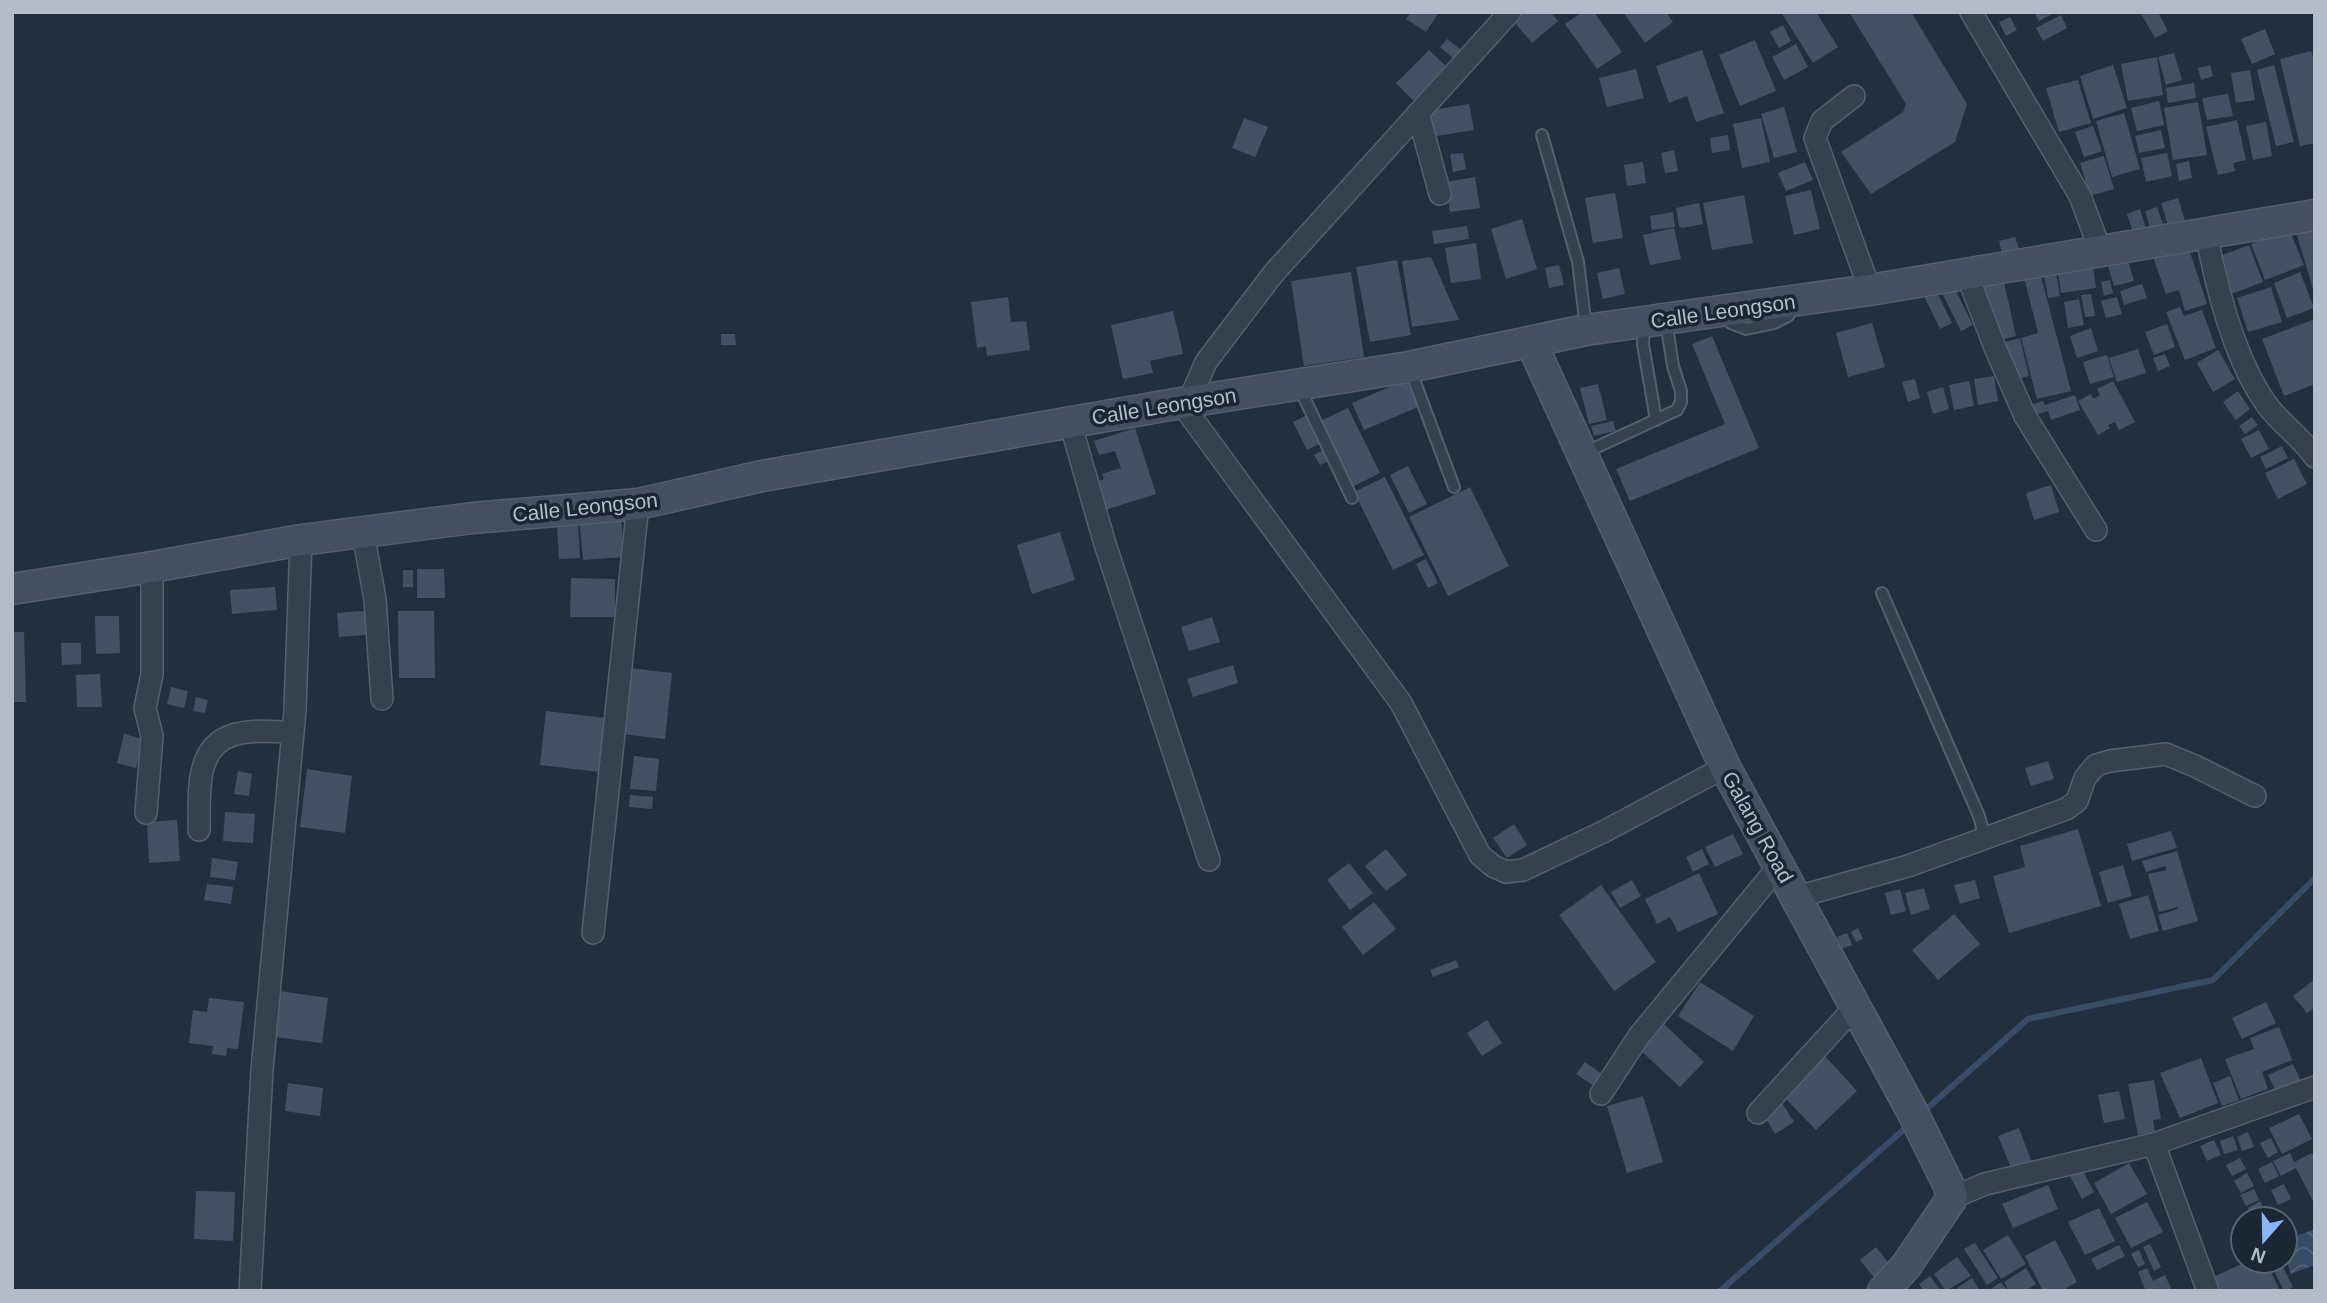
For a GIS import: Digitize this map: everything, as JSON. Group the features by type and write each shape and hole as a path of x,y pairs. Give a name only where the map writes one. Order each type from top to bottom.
{"main road":[{"name":"Calle Leongson","path":"12,589 301,540 473,518 638,504 762,476 1185,402 1409,367 1586,330 1870,290 2315,215"},
{"name":"Galang Road","path":"1531,342 1725,767 1912,1111 1951,1192"},
{"path":"1882,1291 1906,1266 1951,1192"}],"street":[{"path":"1510,12 1273,274 1206,362 1185,402 1401,704 1480,855 1493,866 1506,872 1523,870 1605,831 1725,767"},
{"path":"1971,12 2080,196 2101,251"},
{"path":"1854,96 1822,121 1815,138 1870,290"},
{"path":"1418,113 1440,194"},
{"path":"2206,232 2213,267 2249,376 2268,408 2305,442 2315,457"},
{"path":"1966,272 2025,416 2095,530"},
{"path":"1070,422 1105,544 1209,860"},
{"path":"593,933 638,504"},
{"path":"363,533 375,599 382,699"},
{"path":"250,1291 262,1070 293,732 301,540"},
{"path":"146,813 152,736 145,708 152,674 152,567"},
{"path":"199,831 201,778 206,755 216,744 231,735 293,732"},
{"path":"1797,897 1908,866 2066,809 2077,801 2085,778 2096,765 2110,761 2166,754 2195,765 2255,796"},
{"path":"1601,1094 1655,1016 1779,866"},
{"path":"1758,1113 1854,1008"},
{"path":"1951,1192 2154,1144 2315,1087"},
{"path":"2154,1144 2208,1291"}],"lane":[{"path":"1542,135 1577,262 1586,330"},
{"path":"1654,320 1643,344 1656,420"},
{"path":"1581,455 1677,410 1681,402 1654,320"},
{"path":"1409,367 1454,487"},
{"path":"1298,385 1352,498"},
{"path":"1882,593 1979,816 1984,838"}],"water":[{"path":"2315,1229 2315,1265 2299,1271 2299,1235"}],"building":[{"path":"1411,12 1439,12 1426,32 1406,19"},
{"path":"1516,12 1550,12 1558,21 1532,43 1510,17"},
{"path":"1582,12 1594,12 1622,52 1597,69 1565,24"},
{"path":"1623,12 1666,12 1673,22 1645,43"},
{"path":"1781,12 1816,12 1838,47 1813,63"},
{"path":"1849,12 1911,12 1967,104 1955,142 1871,194 1841,152 1903,112 1906,104"},
{"path":"2034,12 2051,12 2052,14 2039,21"},
{"path":"2140,12 2158,12 2168,31 2155,38"},
{"path":"2061,15 2067,28 2043,41 2036,28"},
{"path":"2010,17 2017,30 2006,36 1999,22"},
{"path":"1783,25 1791,41 1779,48 1770,32"},
{"path":"2265,29 2275,54 2252,64 2241,39"},
{"path":"1447,39 1463,51 1455,60 1440,47"},
{"path":"1755,40 1776,91 1740,106 1719,55"},
{"path":"1796,44 1808,67 1784,80 1772,57"},
{"path":"1429,50 1449,69 1416,103 1396,83"},
{"path":"1702,50 1724,113 1696,122 1687,96 1669,103 1656,66"},
{"path":"2311,51 2315,62 2315,143 2300,146 2280,59"},
{"path":"2174,53 2182,80 2166,85 2158,57"},
{"path":"2157,57 2163,95 2128,101 2121,64"},
{"path":"2113,65 2127,108 2093,119 2080,76"},
{"path":"2210,65 2213,76 2201,80 2198,68"},
{"path":"2274,65 2294,142 2276,146 2257,70"},
{"path":"1636,69 1644,98 1607,107 1599,78"},
{"path":"2250,70 2255,100 2236,103 2231,73"},
{"path":"2078,80 2091,123 2059,132 2046,88"},
{"path":"2194,83 2196,98 2168,103 2166,88"},
{"path":"2228,94 2233,116 2207,120 2202,98"},
{"path":"2159,101 2164,125 2137,131 2131,108"},
{"path":"2198,102 2207,155 2173,160 2164,108"},
{"path":"1469,104 1474,130 1430,137 1426,111"},
{"path":"1784,107 1797,152 1774,158 1761,114"},
{"path":"2124,113 2140,169 2112,177 2096,121"},
{"path":"1244,118 1268,127 1255,157 1232,148"},
{"path":"1761,118 1770,162 1742,168 1733,124"},
{"path":"2237,120 2246,160 2233,163 2235,171 2218,175 2206,127"},
{"path":"2266,122 2272,156 2253,160 2246,126"},
{"path":"2093,126 2102,151 2084,157 2075,132"},
{"path":"2161,130 2165,148 2139,153 2135,136"},
{"path":"1728,135 1730,150 1712,153 1710,138"},
{"path":"1674,150 1678,171 1665,173 1661,153"},
{"path":"1463,153 1466,169 1453,172 1450,154"},
{"path":"2167,153 2172,176 2146,182 2141,158"},
{"path":"2104,156 2114,189 2090,196 2080,163"},
{"path":"2189,161 2192,178 2179,181 2176,164"},
{"path":"1643,162 1646,183 1627,186 1624,165"},
{"path":"1805,162 1813,180 1786,191 1778,173"},
{"path":"1475,177 1480,208 1450,212 1445,182"},
{"path":"1811,190 1820,229 1794,235 1785,196"},
{"path":"1615,193 1623,238 1593,243 1585,198"},
{"path":"1744,195 1753,243 1712,250 1703,203"},
{"path":"2178,198 2187,227 2170,232 2161,203"},
{"path":"1699,203 1703,224 1682,228 1679,226 1676,208"},
{"path":"2157,207 2166,233 2153,238 2145,211"},
{"path":"2140,209 2148,235 2135,239 2127,214"},
{"path":"1673,212 1675,227 1652,230 1650,216"},
{"path":"1522,219 1537,269 1506,279 1491,229"},
{"path":"2315,223 2315,292 2314,292 2295,229"},
{"path":"1467,226 1469,239 1434,244 1432,231"},
{"path":"1674,228 1681,259 1650,265 1643,235"},
{"path":"2289,229 2304,265 2265,280 2251,244"},
{"path":"2015,237 2019,249 2002,254 1999,241"},
{"path":"1476,243 1481,279 1451,283 1445,248"},
{"path":"2249,245 2263,282 2226,296 2212,259"},
{"path":"2188,246 2207,304 2185,311 2179,290 2166,294 2153,257"},
{"path":"2125,250 2134,281 2114,286 2105,256"},
{"path":"1431,257 1459,320 1412,327 1402,261"},
{"path":"2092,258 2096,288 2061,293 2057,264"},
{"path":"1397,260 1411,335 1370,342 1356,267"},
{"path":"2054,261 2060,296 2048,298 2042,263"},
{"path":"1559,265 1564,285 1549,288 1545,268"},
{"path":"2038,265 2071,391 2037,399 2021,338 2038,333 2022,270"},
{"path":"1619,268 1625,294 1603,299 1597,273"},
{"path":"2001,269 2016,336 1996,341 1980,273"},
{"path":"1351,272 1364,357 1304,366 1291,281"},
{"path":"2300,272 2314,308 2287,318 2274,283"},
{"path":"2110,280 2113,293 2104,296 2101,282"},
{"path":"2142,284 2147,298 2124,305 2120,291"},
{"path":"1954,287 1973,325 1961,331 1942,293"},
{"path":"2271,287 2282,322 2248,332 2237,298"},
{"path":"1935,288 1952,323 1940,329 1923,294"},
{"path":"2091,294 2095,316 2085,317 2081,295"},
{"path":"1008,297 1011,322 1026,321 1030,350 987,356 986,346 977,348 971,302"},
{"path":"2117,297 2122,314 2106,318 2101,301"},
{"path":"2079,299 2084,325 2068,328 2064,302"},
{"path":"2180,307 2184,316 2202,310 2216,348 2185,360 2166,312"},
{"path":"1173,311 1183,354 1150,361 1153,373 1123,379 1111,325"},
{"path":"2315,319 2315,384 2284,396 2262,339"},
{"path":"1872,323 1885,367 1848,377 1836,333"},
{"path":"2167,324 2175,347 2154,355 2145,332"},
{"path":"2091,328 2098,351 2077,358 2070,336"},
{"path":"721,334 735,334 736,345 721,345"},
{"path":"1712,336 1759,448 1630,501 1616,469 1725,424 1692,344"},
{"path":"2020,338 2029,376 2010,381 2001,343"},
{"path":"2138,349 2146,373 2117,382 2109,358"},
{"path":"2218,350 2235,379 2213,392 2197,363"},
{"path":"2165,354 2170,366 2158,371 2153,358"},
{"path":"2107,355 2114,377 2090,384 2083,362"},
{"path":"1994,376 1998,401 1978,405 1974,379"},
{"path":"1915,379 1920,398 1908,402 1902,382"},
{"path":"1406,380 1418,407 1364,430 1352,403"},
{"path":"1969,381 1974,406 1954,410 1949,385"},
{"path":"2113,381 2135,422 2119,430 2115,422 2098,435 2078,401 2091,394 2093,399 2100,395 2097,389"},
{"path":"1598,384 1607,420 1589,424 1580,388"},
{"path":"1943,387 1949,409 1933,414 1927,392"},
{"path":"2238,391 2250,409 2236,420 2223,402"},
{"path":"2075,395 2080,410 2051,420 2048,411 2027,418 2024,407 2043,401 2045,405"},
{"path":"1348,408 1380,473 1350,488 1318,422"},
{"path":"1307,415 1321,443 1307,450 1293,422"},
{"path":"2252,417 2258,425 2245,434 2239,426"},
{"path":"1613,421 1616,431 1594,436 1591,426"},
{"path":"1135,428 1156,494 1105,510 1096,482 1104,479 1102,474 1121,468 1115,451 1099,455 1094,441"},
{"path":"2259,430 2269,449 2251,458 2241,439"},
{"path":"2282,446 2288,458 2266,469 2260,457"},
{"path":"1325,449 1331,460 1320,465 1314,455"},
{"path":"2294,459 2307,484 2278,499 2265,473"},
{"path":"1408,466 1427,504 1409,513 1390,475"},
{"path":"1385,477 1424,555 1393,570 1354,492"},
{"path":"2051,485 2059,512 2034,520 2026,493"},
{"path":"1470,487 1509,566 1448,596 1409,517"},
{"path":"621,513 624,557 583,560 579,515"},
{"path":"578,524 580,558 559,559 557,526"},
{"path":"1060,532 1075,580 1032,594 1017,545"},
{"path":"1426,559 1438,583 1428,588 1416,564"},
{"path":"417,569 444,569 445,598 417,598"},
{"path":"403,570 413,570 413,587 403,587"},
{"path":"571,578 615,579 615,617 570,617"},
{"path":"275,587 277,610 232,614 230,590"},
{"path":"374,610 376,634 339,637 337,613"},
{"path":"398,611 434,611 435,678 399,678"},
{"path":"95,616 119,616 120,653 96,654"},
{"path":"1212,617 1220,642 1189,651 1181,627"},
{"path":"12,632 24,632 26,702 12,702"},
{"path":"61,643 81,643 81,664 62,665"},
{"path":"1233,665 1238,683 1193,697 1187,679"},
{"path":"629,668 672,673 665,739 622,734"},
{"path":"100,674 102,707 77,707 76,675"},
{"path":"171,687 188,691 184,708 167,704"},
{"path":"196,697 208,700 205,713 193,711"},
{"path":"546,711 606,718 599,772 540,765"},
{"path":"124,734 143,739 136,768 117,763"},
{"path":"634,756 659,759 656,791 630,789"},
{"path":"2048,761 2054,779 2031,786 2025,768"},
{"path":"307,769 352,776 345,833 300,827"},
{"path":"238,771 252,774 249,796 234,794"},
{"path":"630,795 653,797 652,809 629,807"},
{"path":"225,812 255,814 253,843 223,841"},
{"path":"177,820 180,861 149,863 147,822"},
{"path":"1514,824 1527,845 1507,858 1493,838"},
{"path":"2078,829 2101,906 2009,933 1993,876 2025,867 2020,846"},
{"path":"2171,831 2177,848 2132,861 2127,844"},
{"path":"1733,834 1743,854 1715,867 1705,847"},
{"path":"1386,849 1407,875 1386,891 1365,866"},
{"path":"1702,849 1709,864 1693,872 1686,857"},
{"path":"2177,851 2198,921 2163,931 2158,915 2178,907 2159,912 2148,874 2167,870 2165,866 2146,872 2142,861"},
{"path":"212,858 238,862 235,880 210,877"},
{"path":"1349,863 1373,893 1350,910 1327,880"},
{"path":"2123,865 2132,896 2108,903 2099,872"},
{"path":"1699,873 1718,914 1678,932 1670,917 1657,924 1645,899"},
{"path":"1632,880 1641,896 1620,908 1611,892"},
{"path":"1975,880 1980,898 1960,904 1954,885"},
{"path":"207,884 233,887 231,904 204,900"},
{"path":"1601,885 1656,962 1614,991 1559,915"},
{"path":"1924,888 1930,909 1911,915 1905,893"},
{"path":"1900,889 1906,911 1891,915 1885,893"},
{"path":"2148,895 2159,931 2130,939 2119,904"},
{"path":"1374,902 1396,929 1363,955 1342,927"},
{"path":"1954,914 1980,944 1938,980 1912,950"},
{"path":"1858,928 1863,939 1856,942 1851,932"},
{"path":"1847,933 1852,945 1842,949 1837,937"},
{"path":"1456,960 1459,967 1433,977 1430,970"},
{"path":"2315,979 2315,1007 2307,1013 2293,996"},
{"path":"1700,982 1754,1016 1733,1051 1678,1016"},
{"path":"280,991 328,998 322,1043 275,1037"},
{"path":"209,998 244,1002 238,1049 227,1048 226,1056 212,1054 213,1046 189,1043 193,1010 207,1012"},
{"path":"2266,1002 2276,1023 2242,1039 2232,1018"},
{"path":"1487,1020 1502,1043 1482,1056 1467,1033"},
{"path":"1664,1024 1704,1062 1680,1087 1640,1050"},
{"path":"2279,1027 2292,1060 2262,1072 2268,1089 2241,1099 2225,1059 2254,1049 2250,1038"},
{"path":"1824,1055 1857,1091 1816,1130 1782,1095"},
{"path":"2201,1058 2218,1103 2180,1118 2160,1073"},
{"path":"1585,1062 1602,1074 1594,1086 1576,1074"},
{"path":"2293,1064 2304,1088 2279,1099 2268,1075"},
{"path":"2230,1076 2239,1100 2222,1106 2213,1083"},
{"path":"2154,1080 2161,1119 2153,1120 2155,1132 2138,1135 2128,1084"},
{"path":"288,1083 323,1088 320,1116 285,1111"},
{"path":"2119,1091 2125,1119 2104,1123 2098,1095"},
{"path":"1643,1096 1663,1162 1627,1173 1607,1106"},
{"path":"1780,1100 1794,1122 1775,1134 1762,1112"},
{"path":"2299,1114 2312,1139 2282,1154 2269,1128"},
{"path":"2019,1128 2032,1163 2012,1170 1998,1136"},
{"path":"2248,1132 2254,1147 2242,1151 2237,1137"},
{"path":"2233,1136 2238,1150 2224,1154 2220,1141"},
{"path":"2271,1138 2278,1152 2268,1158 2260,1143"},
{"path":"2214,1140 2221,1155 2207,1161 2200,1146"},
{"path":"2290,1153 2294,1162 2312,1153 2315,1159 2315,1200 2313,1201 2296,1168 2281,1176 2273,1161"},
{"path":"2240,1158 2246,1169 2232,1176 2226,1165"},
{"path":"2272,1162 2279,1176 2265,1183 2258,1169"},
{"path":"2129,1163 2147,1194 2111,1214 2094,1183"},
{"path":"2082,1169 2094,1192 2082,1199 2070,1176"},
{"path":"2247,1173 2254,1186 2241,1193 2234,1181"},
{"path":"2284,1184 2291,1199 2278,1205 2271,1190"},
{"path":"2048,1185 2058,1209 2013,1228 2002,1204"},
{"path":"2254,1189 2259,1200 2245,1205 2240,1195"},
{"path":"196,1191 235,1192 233,1241 194,1239"},
{"path":"2147,1202 2163,1232 2131,1248 2115,1218"},
{"path":"2099,1208 2115,1241 2085,1255 2068,1222"},
{"path":"2008,1235 2026,1264 2001,1279 1983,1250"},
{"path":"2055,1240 2077,1282 2061,1291 2043,1291 2025,1256"},
{"path":"1975,1243 1998,1278 1987,1285 1964,1249"},
{"path":"2150,1244 2161,1267 2154,1271 2143,1247"},
{"path":"2119,1245 2125,1256 2097,1270 2091,1259"},
{"path":"1876,1247 1891,1266 1875,1279 1860,1260"},
{"path":"2139,1250 2145,1264 2138,1267 2131,1254"},
{"path":"1957,1257 1971,1276 1946,1291 1934,1274"},
{"path":"2026,1268 2036,1284 2024,1291 2009,1291 2004,1282"},
{"path":"2147,1268 2153,1281 2165,1275 2172,1291 2146,1291 2138,1272"},
{"path":"2229,1270 2229,1275 2273,1275 2280,1291 2214,1291 2209,1279"},
{"path":"2276,1275 2287,1275 2293,1287 2284,1291"},
{"path":"1930,1276 1941,1291 1924,1291 1919,1284"},
{"path":"1972,1278 1980,1291 1958,1291 1957,1288"},
{"path":"2001,1282 2008,1291 1988,1291"}],"waterway":[{"path":"1923,1112 2028,1019 2213,980 2315,878"},
{"path":"1720,1291 1910,1124"}]}
